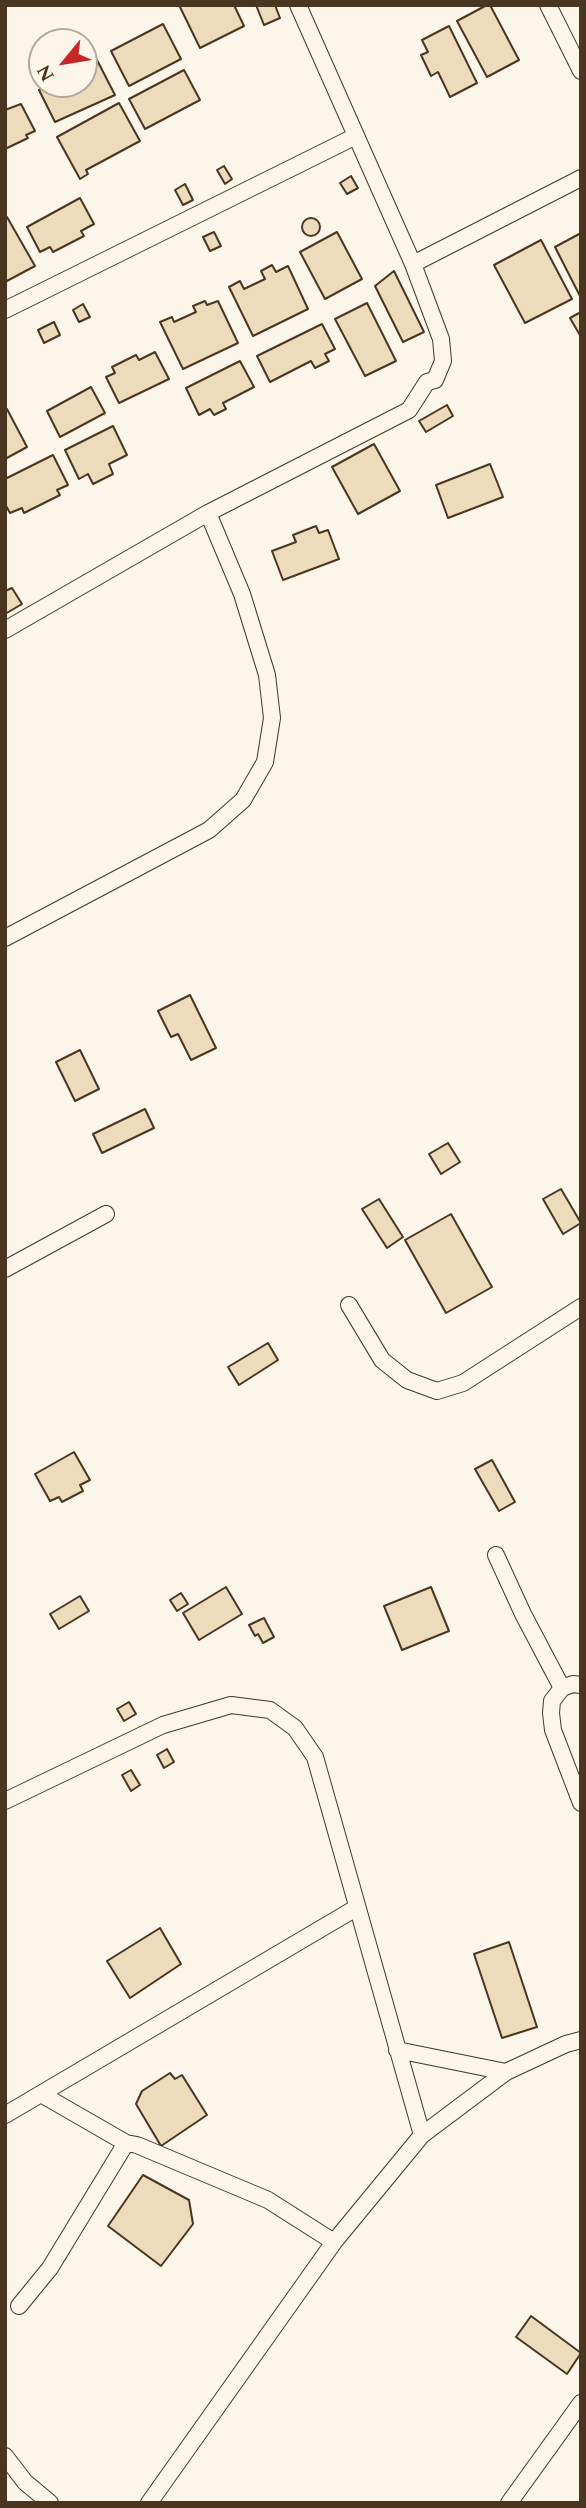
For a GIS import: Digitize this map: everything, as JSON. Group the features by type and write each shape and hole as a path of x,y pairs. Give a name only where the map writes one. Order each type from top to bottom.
{"street":[{"path":"5,630 208,513 409,410 427,382 435,380 443,360 441,339 413,264 298,5"},
{"path":"548,5 581,71"},
{"path":"5,310 356,136"},
{"path":"413,264 581,178"},
{"path":"5,938 209,830 243,800 265,762 272,718 267,675 242,594 208,513"},
{"path":"5,1269 106,1214"},
{"path":"349,1305 382,1360 407,1380 437,1391 463,1382 581,1307"},
{"path":"496,1555 562,1688"},
{"path":"581,1685 573,1684 562,1688 552,1700 553,1730 581,1803"},
{"path":"5,1801 163,1725 231,1705 270,1710 295,1728 315,1757 422,2135"},
{"path":"5,2115 356,1908"},
{"path":"149,2503 334,2242 422,2135 506,2072 566,2044 581,2040"},
{"path":"397,2050 506,2072"},
{"path":"41,2094 126,2143 137,2145 268,2200 334,2242"},
{"path":"19,2306 50,2268 126,2143"},
{"path":"511,2502 581,2403"},
{"path":"5,2456 25,2482 50,2503"}],"building":[{"path":"179,5 234,5 244,26 200,48"},
{"path":"256,5 275,5 280,18 264,25"},
{"path":"490,5 519,60 487,77 457,21"},
{"path":"163,24 181,59 129,86 111,51"},
{"path":"449,26 477,83 450,97 438,72 431,76 421,55 428,52 422,40"},
{"path":"98,62 115,95 55,122 43,98 98,98"},
{"path":"184,70 200,100 145,129 129,99"},
{"path":"119,103 140,141 86,170 88,174 80,179 57,137"},
{"path":"21,104 35,131 26,135 28,138 5,149 5,110"},
{"path":"224,166 232,179 225,184 217,170"},
{"path":"351,176 358,188 347,194 340,183"},
{"path":"185,184 193,200 183,205 175,190"},
{"path":"80,198 94,224 81,231 84,236 53,252 50,247 40,252 27,227"},
{"path":"7,217 35,266 5,282 5,218"},
{"path":"307,218 315,218 320,227 318,234 307,236 302,231 302,223"},
{"path":"214,232 221,246 210,251 203,237"},
{"path":"337,232 362,279 325,299 300,252"},
{"path":"581,233 581,298 555,247"},
{"path":"541,240 572,299 525,323 494,265"},
{"path":"272,265 276,272 288,266 308,309 253,336 229,287 240,281 244,289 265,279 261,271"},
{"path":"394,271 424,332 403,342 375,286"},
{"path":"205,301 207,305 218,301 238,343 183,369 160,322 172,317 174,322 196,312 193,306"},
{"path":"367,303 396,361 365,376 335,319"},
{"path":"83,304 90,317 79,322 73,310"},
{"path":"581,312 581,337 570,318"},
{"path":"54,322 60,335 44,343 38,330"},
{"path":"322,324 335,349 325,354 329,361 315,368 311,361 270,382 257,356"},
{"path":"155,352 169,379 119,403 106,377 115,373 112,367 136,355 139,360"},
{"path":"240,361 254,387 223,403 226,409 214,415 210,409 199,415 186,388"},
{"path":"91,387 105,413 60,437 47,411"},
{"path":"447,405 453,416 426,432 419,421"},
{"path":"7,409 27,447 5,459 5,410"},
{"path":"113,426 127,455 109,464 113,474 93,484 88,474 79,479 65,450"},
{"path":"374,444 400,491 358,514 332,467"},
{"path":"53,455 68,485 57,490 60,495 24,513 22,508 10,513 5,504 5,479"},
{"path":"490,464 503,497 448,518 436,485"},
{"path":"316,526 319,533 328,530 339,559 283,580 272,551 296,542 293,535"},
{"path":"12,588 22,604 5,614 5,591"},
{"path":"190,995 216,1048 191,1060 178,1034 171,1037 158,1011"},
{"path":"80,1050 99,1089 75,1101 56,1062"},
{"path":"145,1109 154,1128 102,1153 93,1134"},
{"path":"448,1143 460,1162 441,1174 429,1154"},
{"path":"561,1189 581,1223 563,1234 543,1199"},
{"path":"379,1199 403,1237 387,1248 362,1209"},
{"path":"451,1214 492,1287 446,1313 405,1240"},
{"path":"268,1343 278,1360 239,1385 228,1367"},
{"path":"74,1452 90,1480 80,1485 83,1491 62,1502 59,1497 50,1501 35,1474"},
{"path":"492,1460 515,1502 499,1511 475,1469"},
{"path":"226,1587 242,1614 199,1640 183,1613"},
{"path":"431,1587 449,1631 402,1650 384,1606"},
{"path":"181,1593 188,1604 177,1611 170,1600"},
{"path":"80,1596 89,1611 59,1629 50,1614"},
{"path":"264,1618 274,1637 263,1643 249,1625"},
{"path":"129,1702 136,1714 124,1721 117,1709"},
{"path":"167,1749 174,1762 164,1768 157,1755"},
{"path":"131,1770 140,1785 131,1791 122,1775"},
{"path":"160,1928 181,1964 130,1998 107,1961"},
{"path":"509,1942 537,2027 502,2038 474,1954"},
{"path":"170,2073 175,2079 182,2075 207,2115 161,2146 136,2104 142,2091"},
{"path":"143,2175 189,2200 193,2224 161,2266 108,2226"},
{"path":"531,2316 581,2353 567,2374 516,2337"}]}
